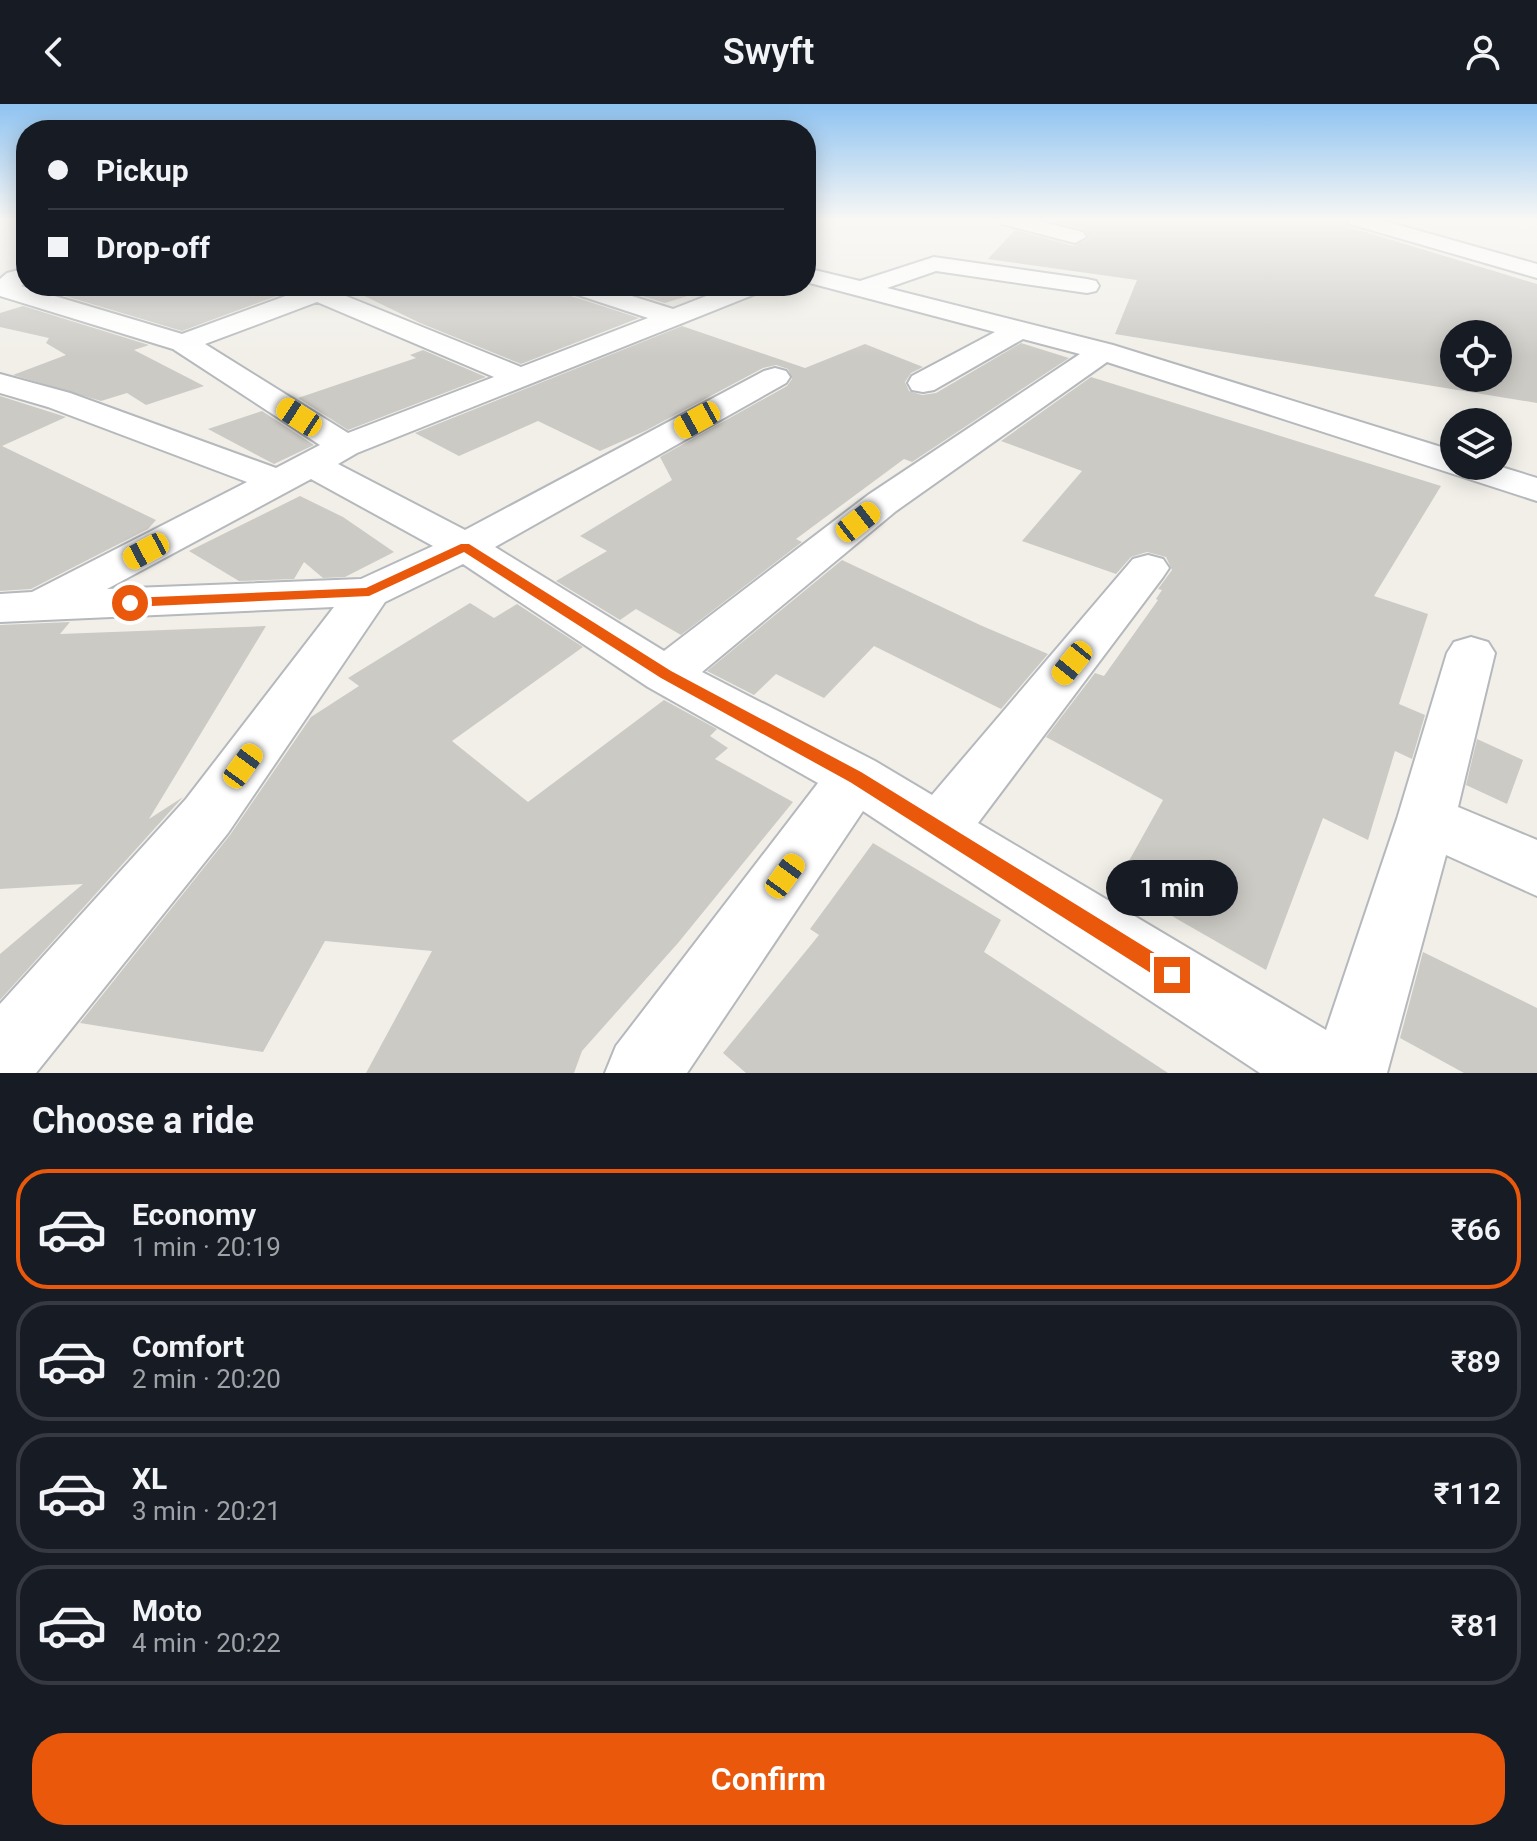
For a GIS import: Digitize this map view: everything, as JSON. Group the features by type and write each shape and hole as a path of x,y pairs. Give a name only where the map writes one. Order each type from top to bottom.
{"street":[{"path":"861,289 924,265"},
{"path":"947,265 1087,286"},
{"path":"1517,265 1537,271"},
{"path":"900,275 1153,353"},
{"path":"16,278 4,289 16,293"},
{"path":"816,278 1103,351 1440,459"},
{"path":"27,296 183,343 312,464"},
{"path":"183,343 309,296"},
{"path":"324,296 517,376"},
{"path":"606,296 672,317"},
{"path":"20,607 312,464 517,376 728,296"},
{"path":"922,335 962,315"},
{"path":"923,383 1018,330"},
{"path":"666,675 882,503 1103,351"},
{"path":"20,607 369,592 465,547 775,377"},
{"path":"0,383 312,464 465,547 666,675 855,777 1327,1073"},
{"path":"1506,480 1537,490"},
{"path":"939,829 1148,568"},
{"path":"0,1059 207,816 369,592"},
{"path":"1349,1073 1426,819 1471,653"},
{"path":"643,1073 855,777"},
{"path":"1426,819 1537,869"}],"building":[{"path":"1032,265 1475,265 1537,284 1537,403 1470,392 1512,392 1512,320 1440,320 1440,387 1115,334 1137,280"},
{"path":"65,296 277,296 182,331"},
{"path":"365,296 571,296 639,318 521,364 420,323"},
{"path":"642,296 688,296 665,303"},
{"path":"23,306 149,345 134,350 204,386 146,405 127,393 101,401 13,375 66,355 46,343 49,338 0,327 0,313"},
{"path":"682,326 805,368 865,344 923,367 911,373 905,382 909,391 922,395 936,393 1021,343 1069,358 912,462 904,459 796,539 802,542 681,635 636,609 620,620 556,581 607,551 580,536 672,480 660,457 787,386 792,379 788,369 776,365 763,368 645,431 600,451 538,421 459,456 415,433"},
{"path":"423,350 486,377 348,430 298,398 416,358 410,355"},
{"path":"1091,377 1441,486 1374,596 1428,614 1399,704 1425,715 1412,759 1395,751 1368,840 1323,818 1266,970 1116,884 1163,800 1046,737 1095,673 1104,676 1158,600 1162,590 1158,589 1172,570 1166,557 1147,552 1131,557 1116,574 1022,541 1082,471 1001,441"},
{"path":"0,396 66,417 2,446 156,520 148,529 31,589 0,591"},
{"path":"262,411 314,445 274,464 208,429"},
{"path":"300,496 343,517 394,552 345,577 323,578 304,562 294,579 239,581 189,551"},
{"path":"842,560 1048,654 1001,709 874,646 824,698 776,674 754,695 707,671"},
{"path":"470,603 494,618 517,604 583,647 452,741 528,802 664,700 717,729 710,736 728,748 715,759 793,802 678,943 582,1051 574,1073 366,1073 432,951 325,941 263,1052 80,1023 230,835 311,717 359,686 348,678"},
{"path":"70,622 60,634 266,626 149,819 183,797 0,1000 0,954 83,884 0,889 0,625"},
{"path":"1477,739 1523,760 1507,804 1466,785"},
{"path":"873,843 1001,920 984,952 1168,1073 746,1073 723,1053 819,935 810,929"},
{"path":"1423,952 1537,1008 1537,1073 1464,1073 1400,1038"}],"route":[{"path":"130,603 369,592 465,547 666,675 855,777 1172,975"}]}
